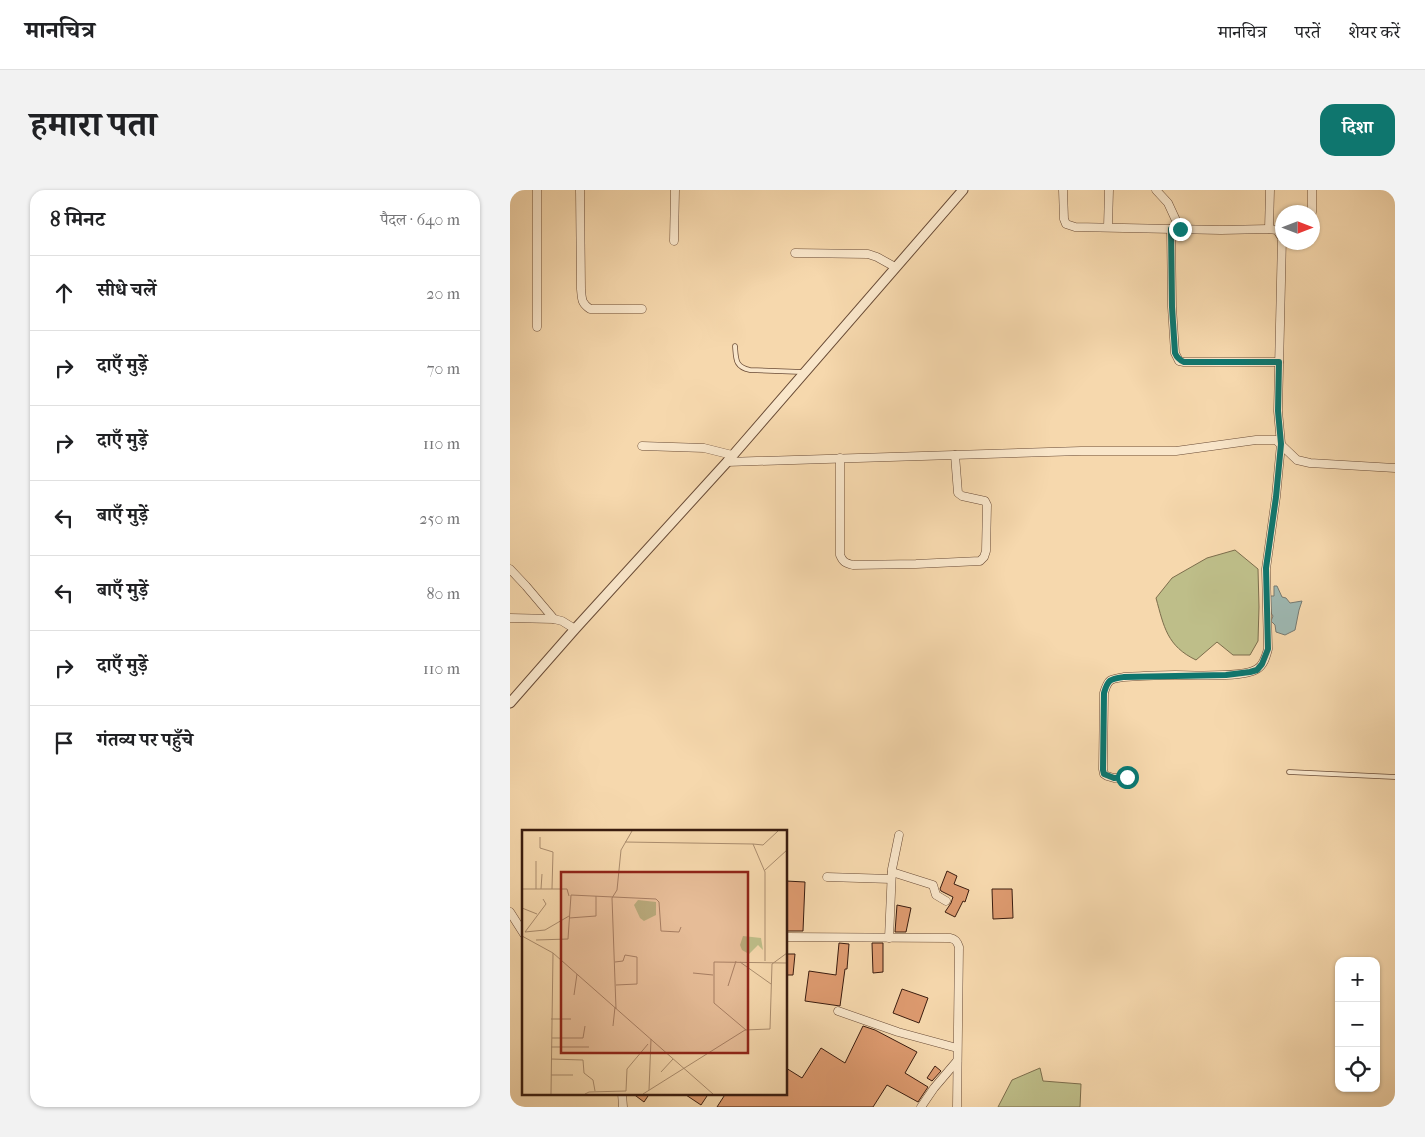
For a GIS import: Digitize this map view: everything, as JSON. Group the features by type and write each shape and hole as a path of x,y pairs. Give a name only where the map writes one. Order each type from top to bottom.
{"street":[{"path":"537,190 537,327"},
{"path":"580,190 581,289 584,306 590,309 642,309"},
{"path":"674,241 675,190"},
{"path":"510,703 729,458 962,190"},
{"path":"1063,190 1064,219 1066,224 1075,228 1275,230"},
{"path":"1108,228 1109,190"},
{"path":"1156,190 1168,203 1180,229"},
{"path":"1270,190 1275,223"},
{"path":"1312,190 1312,205"},
{"path":"1171,229 1172,307 1175,353 1179,360 1184,362 1279,362"},
{"path":"1127,777 1108,776 1104,774 1103,770 1104,693 1108,682 1116,678 1130,676 1226,675 1250,672 1257,670 1262,664 1268,649 1266,568 1277,490 1281,444 1278,411 1282,250"},
{"path":"795,253 868,254 895,267"},
{"path":"642,446 704,448 729,458 840,458 1081,451 1176,451 1269,439 1276,440 1297,460 1310,463 1395,468"},
{"path":"840,458 840,555 846,563 853,565 980,561 986,551 987,505 985,501 962,496 958,492 955,455"},
{"path":"510,569 554,619"},
{"path":"510,618 554,619 562,621 575,629"},
{"path":"889,938 892,875 899,835"},
{"path":"827,877 892,875 933,885 936,895 946,901"},
{"path":"510,912 522,931"},
{"path":"788,937 950,938 957,942 959,947 957,1107"},
{"path":"838,1011 898,1032 957,1048"},
{"path":"921,1107 957,1061"},
{"path":"622,1107 623,1094"}],"lane":[{"path":"735,346 737,363 744,369 804,372"},
{"path":"1289,772 1395,777"}],"green space":[{"path":"1235,550 1258,569 1258,641 1250,655 1233,655 1217,642 1196,660 1186,655 1168,635 1156,598 1172,578 1207,558"},
{"path":"1040,1068 1043,1081 1081,1084 1080,1107 998,1107 1012,1080"}],"water":[{"path":"1274,586 1277,586 1282,597 1286,598 1290,603 1302,601 1295,630 1285,635 1276,632 1275,625 1271,621 1273,616 1269,596 1274,596"}],"building":[{"path":"947,871 957,876 954,884 969,890 965,902 963,901 955,917 945,912 953,897 940,889"},
{"path":"788,881 805,882 803,931 788,931"},
{"path":"992,889 1012,889 1013,918 993,919"},
{"path":"897,905 911,908 906,932 895,932"},
{"path":"839,943 849,944 847,969 845,969 840,1006 805,1001 809,971 836,975"},
{"path":"872,943 883,943 883,972 873,973"},
{"path":"788,954 795,954 793,975 788,975"},
{"path":"902,989 928,998 919,1023 893,1013"},
{"path":"863,1026 875,1030 917,1052 905,1073 928,1087 918,1102 887,1085 873,1107 717,1107 725,1094 788,1094 788,1069 802,1078 821,1048 845,1063"},
{"path":"935,1066 941,1071 932,1081 927,1078"},
{"path":"633,1094 649,1094 644,1102"},
{"path":"684,1094 708,1094 701,1105"}],"route":[{"path":"1127,777 1114,778 1104,774 1103,770 1104,693 1108,682 1112,679 1124,677 1226,675 1250,672 1257,670 1262,664 1268,649 1266,568 1280,467 1281,444 1278,411 1279,362 1184,362 1176,357 1172,307 1171,229 1180,229"}]}
